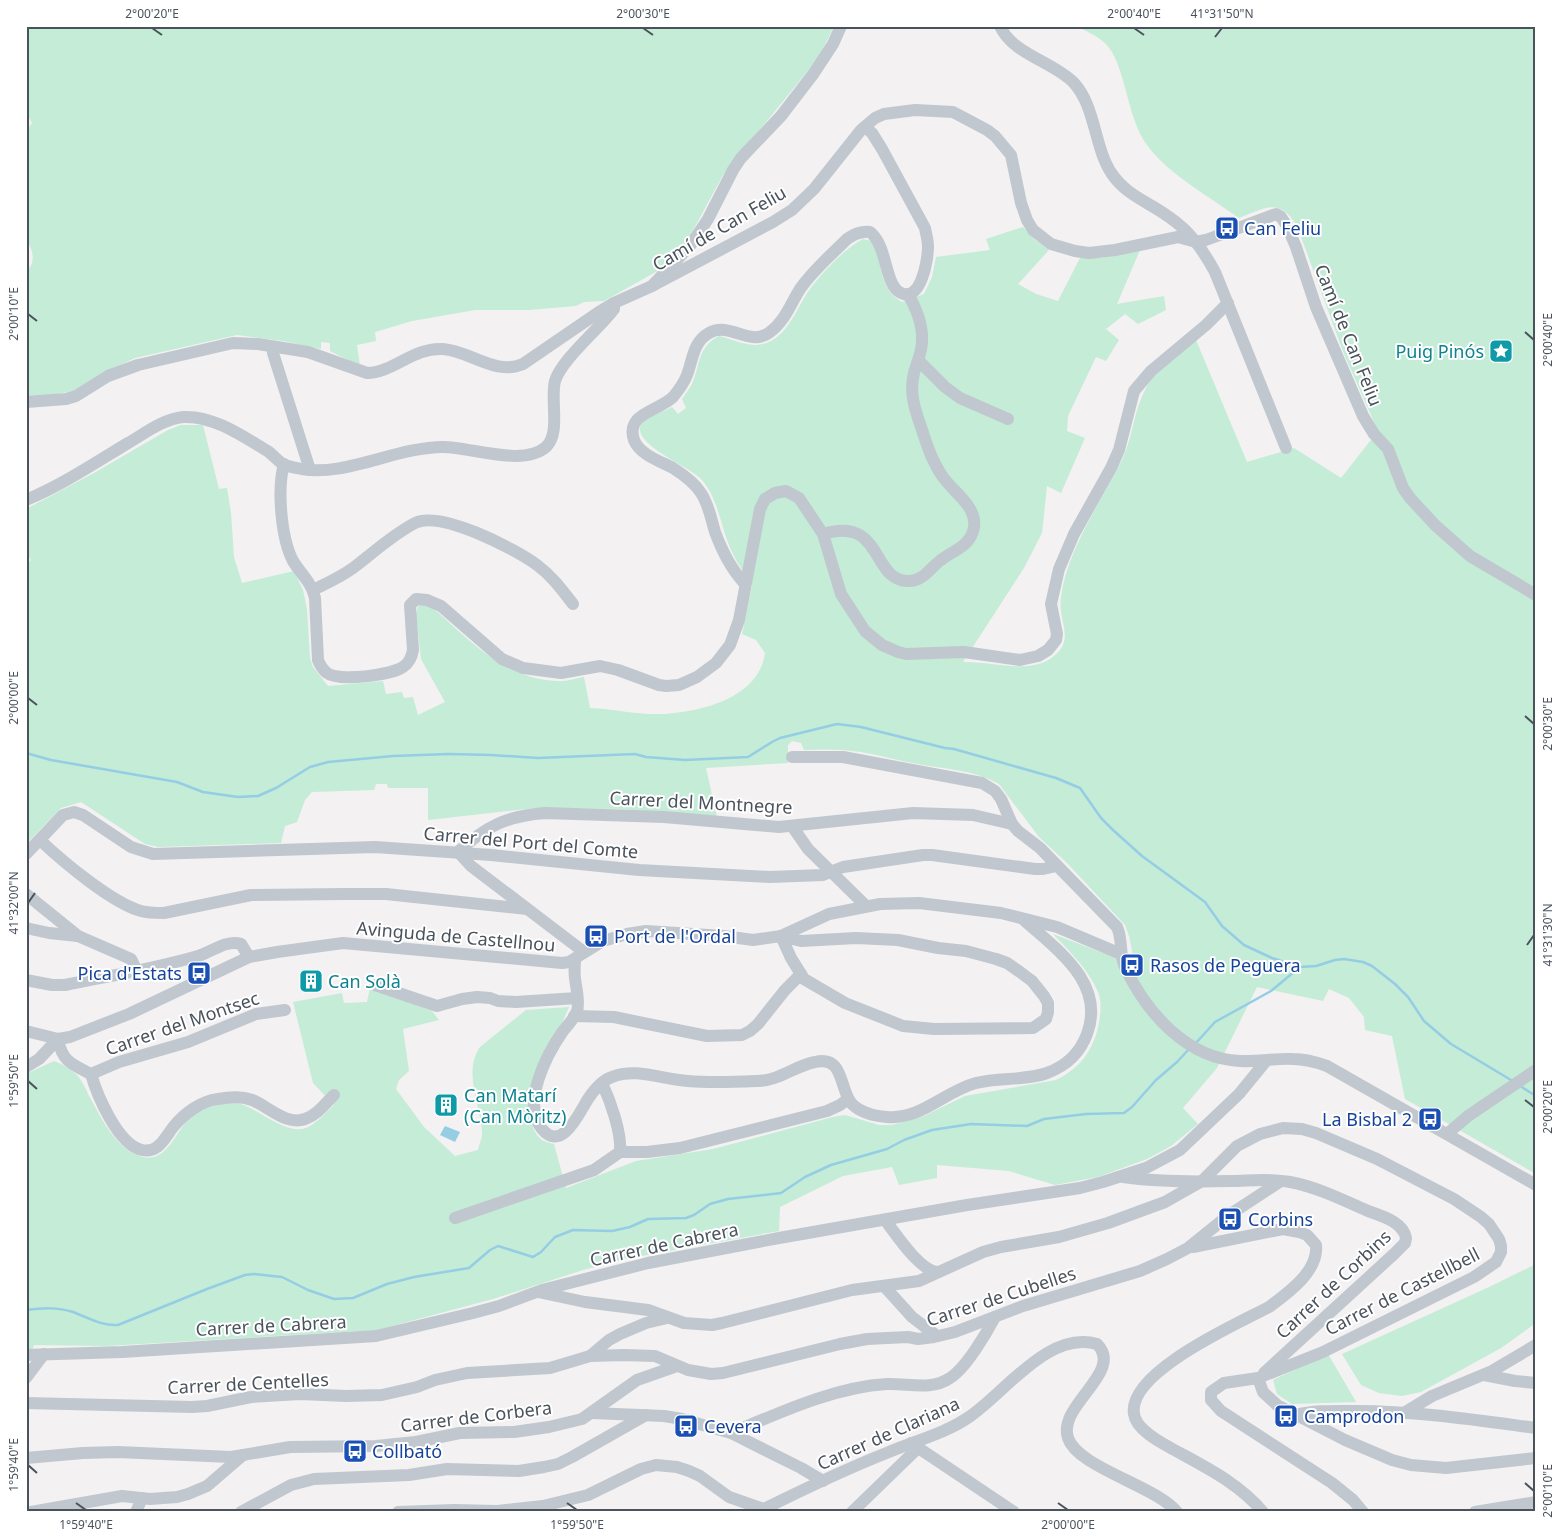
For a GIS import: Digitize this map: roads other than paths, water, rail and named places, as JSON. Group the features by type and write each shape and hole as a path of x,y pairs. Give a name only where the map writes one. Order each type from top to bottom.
{"street":[{"path":"652,286 690,246 708,219 741,158 781,116 814,73 833,44 841,26"},
{"path":"1000,26 1007,38 1016,45 1058,70 1076,85 1088,110 1104,160 1120,184 1127,191 1169,216 1196,242 1215,272 1286,448"},
{"name":"Camí de Can Feliu","path":"26,402 66,399 76,396 121,370 157,359 233,342 252,343 318,354 367,373 383,371 420,352 432,349 453,351 498,367 515,368 614,303 652,286 792,210 814,189 865,127 875,118 884,114 915,110 953,112 987,130 1002,143 1011,155 1021,203 1027,220 1034,230 1051,244 1074,251 1089,253 1115,250 1178,237 1196,242 1272,215 1276,214 1281,217 1296,246 1316,307 1363,416 1374,434 1388,449 1404,488 1426,516 1478,562 1536,595"},
{"path":"745,584 732,568 722,548 707,504 700,490 685,476 640,449 632,431 638,418 666,403 673,396 687,375 694,350 703,338 716,330 724,329 753,338 760,338 770,332 783,318 799,290 815,270 853,235 870,232 874,236 879,244 895,288 903,294 908,294 917,288 924,273 928,247 925,228 872,133 865,127"},
{"path":"823,534 848,530 865,539 874,548 888,572 893,577 906,581 916,580 926,574 940,561 960,549 969,538 974,526 972,514 966,503 937,469 914,404 912,388 922,343 922,326 908,294"},
{"path":"26,500 70,478 150,430 165,422 181,417 203,419 228,429 264,449 284,464 310,470 331,470 428,448 453,447 511,456 527,455 547,446 553,434 554,387 558,374 614,309 614,303"},
{"path":"284,464 281,473 282,512 289,552 316,598 318,660 322,669 333,676 356,677 384,673 406,665 413,650 410,605 412,602 421,599 441,606 502,658 523,668 561,673 600,666 666,686 680,685 706,671 730,645 739,620 760,509 770,495 781,491 796,495 823,534 841,594 865,632 882,645 906,654 964,652 1020,660 1032,658 1043,654 1052,646 1057,634 1051,604 1059,569 1074,534 1119,450 1134,391 1151,371 1228,303"},
{"path":"274,347 273,353 310,470"},
{"path":"918,361 960,398 1008,419"},
{"path":"313,590 352,569 415,523 428,520 478,533 526,558 554,580 573,604"},
{"path":"792,757 843,757 982,783 995,791 1001,799 1012,824 1018,831 1040,848 1117,927 1121,938 1120,954 1124,966 1155,1014 1175,1034 1196,1049 1226,1060 1293,1059 1327,1066 1536,1185"},
{"name":"Carrer del Port del Comte","path":"26,854 63,815 74,812 83,815 131,847 152,854 375,847 458,852 639,870 732,876 823,875 843,867 932,855 1035,869 1056,866"},
{"name":"Carrer del Montnegre","path":"458,852 479,834 502,820 525,814 545,813 664,818 779,827 913,812 973,815 1012,824"},
{"path":"792,826 808,848 866,906"},
{"path":"40,840 53,853 108,894 139,911 151,913 164,913 251,895 345,894 386,894 528,909"},
{"path":"458,852 471,866 528,909 580,956 575,976 578,1009 555,1045 539,1078 534,1098 534,1108 540,1127 549,1135 556,1137 561,1136 574,1123 588,1099 602,1083 619,1074 636,1073 689,1081 756,1081 782,1077 811,1063 824,1061 834,1066 839,1073 852,1105 864,1113 890,1117 903,1116 923,1109 958,1090 976,1083 1044,1074 1059,1068 1071,1059 1085,1039 1090,1026 1090,997 1086,985 1072,966 1022,919"},
{"path":"26,894 78,936 131,959 134,965 131,971"},
{"name":"Avinguda de Castellnou","path":"64,1038 129,1014 249,957 343,943 562,964 580,956 603,941 627,934 646,931 724,936 753,940 780,936 829,914 880,904 919,903 1001,914 1057,927 1120,954"},
{"path":"26,928 78,936"},
{"path":"780,936 801,941 856,938 898,940 986,955 1007,963 1032,982 1048,1004 1046,1019 1033,1028 915,1028 903,1026 845,1003 804,979 784,947 780,936"},
{"path":"26,980 52,985 65,985 198,956 232,943 242,944 249,957"},
{"path":"574,1016 614,1017 707,1036 742,1035 758,1024 785,990 801,974"},
{"path":"375,986 437,1006 477,997 516,1002 578,998"},
{"name":"Carrer del Montsec","path":"91,1074 119,1062 188,1042 256,1014 285,1010"},
{"path":"26,1031 64,1038"},
{"path":"26,1066 39,1059 64,1038"},
{"path":"64,1038 60,1051 67,1060 91,1074 98,1098 112,1121 133,1146 142,1150 157,1147 183,1117 208,1100 238,1097 251,1100 282,1116 300,1120 313,1115 334,1095"},
{"name":"Carrer de Cabrera","path":"26,1355 122,1352 376,1336 498,1306 574,1281 648,1264 967,1205 1080,1188 1146,1168 1180,1150 1239,1094 1266,1060"},
{"path":"1447,1134 1468,1116 1536,1070"},
{"path":"602,1083 609,1099 621,1143 620,1152"},
{"path":"454,1218 594,1170 620,1152 647,1152 680,1148 827,1111 840,1105 848,1098"},
{"name":"Carrer de Castellbell","path":"1202,1181 1238,1146 1250,1139 1283,1128 1302,1129 1377,1159 1454,1199 1489,1224 1501,1246 1496,1262 1474,1277 1323,1352 1258,1378 1224,1383 1212,1392 1211,1400 1221,1411 1332,1484 1353,1500 1363,1512"},
{"name":"Carrer de Corbins","path":"1120,1177 1149,1181 1258,1179 1281,1181 1314,1189 1390,1220 1403,1229 1406,1238 1394,1254 1258,1378"},
{"path":"538,1292 585,1302 642,1309 684,1323 712,1325 852,1290 919,1281 992,1250 1059,1237 1108,1223 1165,1202 1202,1181"},
{"name":"Carrer de Cubelles","path":"590,1356 608,1354 655,1356 699,1373 723,1373 822,1348 867,1339 908,1337 918,1340 937,1336 1023,1306 1140,1271 1167,1259 1188,1248 1235,1210 1281,1181"},
{"path":"885,1220 913,1255 932,1272 938,1272"},
{"path":"1188,1248 1283,1229 1299,1232 1307,1236 1316,1245 1315,1258 1310,1268 1279,1300 1170,1362 1151,1378 1137,1398 1134,1408 1134,1414 1140,1426 1168,1446 1228,1480 1244,1492 1263,1512"},
{"path":"884,1286 917,1322 937,1336"},
{"path":"731,1433 826,1396 852,1389 885,1384 931,1385 950,1379 965,1363 995,1317"},
{"name":"Carrer de Centelles","path":"26,1404 192,1407 251,1397 300,1394 382,1395 458,1375 542,1370 565,1365 590,1356 609,1340 620,1334 646,1323 667,1318"},
{"name":"Carrer de Clariana","path":"764,1511 873,1458 914,1446 958,1424 969,1418 1032,1363 1048,1352 1068,1344 1090,1342 1097,1344 1101,1348 1104,1360 1098,1376 1070,1417 1067,1426 1067,1435 1070,1443 1087,1458 1165,1501 1177,1512"},
{"path":"1404,1412 1432,1396 1484,1375 1536,1345"},
{"path":"26,1378 44,1354"},
{"name":"Carrer de Corbera","path":"26,1458 101,1452 231,1457 290,1447 376,1446 416,1442 460,1433 514,1432 549,1427 582,1419 618,1392 638,1380 677,1366"},
{"path":"1484,1375 1536,1383"},
{"path":"1258,1378 1263,1392 1268,1399 1295,1415 1392,1460 1411,1465 1446,1468 1536,1458"},
{"path":"1295,1415 1317,1410 1404,1412 1536,1428"},
{"path":"592,1413 646,1415 682,1419 731,1433 801,1468 823,1482"},
{"path":"241,1512 292,1485 314,1479 409,1475 447,1469 519,1471 558,1464 646,1415"},
{"path":"852,1512 914,1446 1014,1512"},
{"path":"31,1512 122,1496 142,1498 177,1497 199,1490 224,1473 243,1455"},
{"path":"398,1512 497,1511 543,1506 588,1495 641,1469 656,1465 677,1467 689,1471 700,1476 729,1497 764,1511"},
{"path":"136,1512 142,1498"},
{"path":"1475,1512 1536,1502"}],"water":[{"path":"445,1126 460,1132 455,1142 440,1135"}],"waterway":[{"path":"26,753 51,760 177,782 203,792 238,797 258,796 276,788 310,767 328,762 393,756 449,754 538,758 635,754 646,757 685,760 748,757 780,738 837,724 861,727 954,749 1056,778 1080,788 1101,818 1113,830 1142,856 1205,902 1222,926 1244,945 1272,958 1300,967 1316,966 1344,959 1363,962 1372,966 1395,984 1408,997 1424,1021 1451,1044 1511,1080"},
{"path":"1195,1044 1215,1022 1271,991 1300,967"},
{"path":"26,1310 61,1309 101,1323 118,1325 207,1289 245,1275 254,1274 282,1277 308,1290 334,1299 353,1298 387,1284 414,1277 469,1268 490,1250 498,1246 533,1257 541,1252 555,1237 573,1230 612,1231 630,1227 648,1219 686,1218 710,1204 728,1199 781,1193 805,1177 831,1165 887,1149 904,1140 932,1130 971,1124 1027,1126 1044,1119 1086,1114 1124,1113 1189,1049"},
{"path":"1520,1086 1536,1096"}],"place":[{"name":"Can Feliu","path":"1227,228"},
{"name":"Puig Pinós","path":"1501,351"},
{"name":"Port de l'Ordal","path":"596,936"},
{"name":"Rasos de Peguera","path":"1132,965"},
{"name":"Pica d'Estats","path":"199,973"},
{"name":"Can Solà","path":"311,981"},
{"name":"Can Matarí (Can Mòritz)","path":"446,1105"},
{"name":"La Bisbal 2","path":"1430,1119"},
{"name":"Corbins","path":"1230,1219"},
{"name":"Camprodon","path":"1286,1416"},
{"name":"Cevera","path":"686,1426"},
{"name":"Collbató","path":"355,1451"}]}
